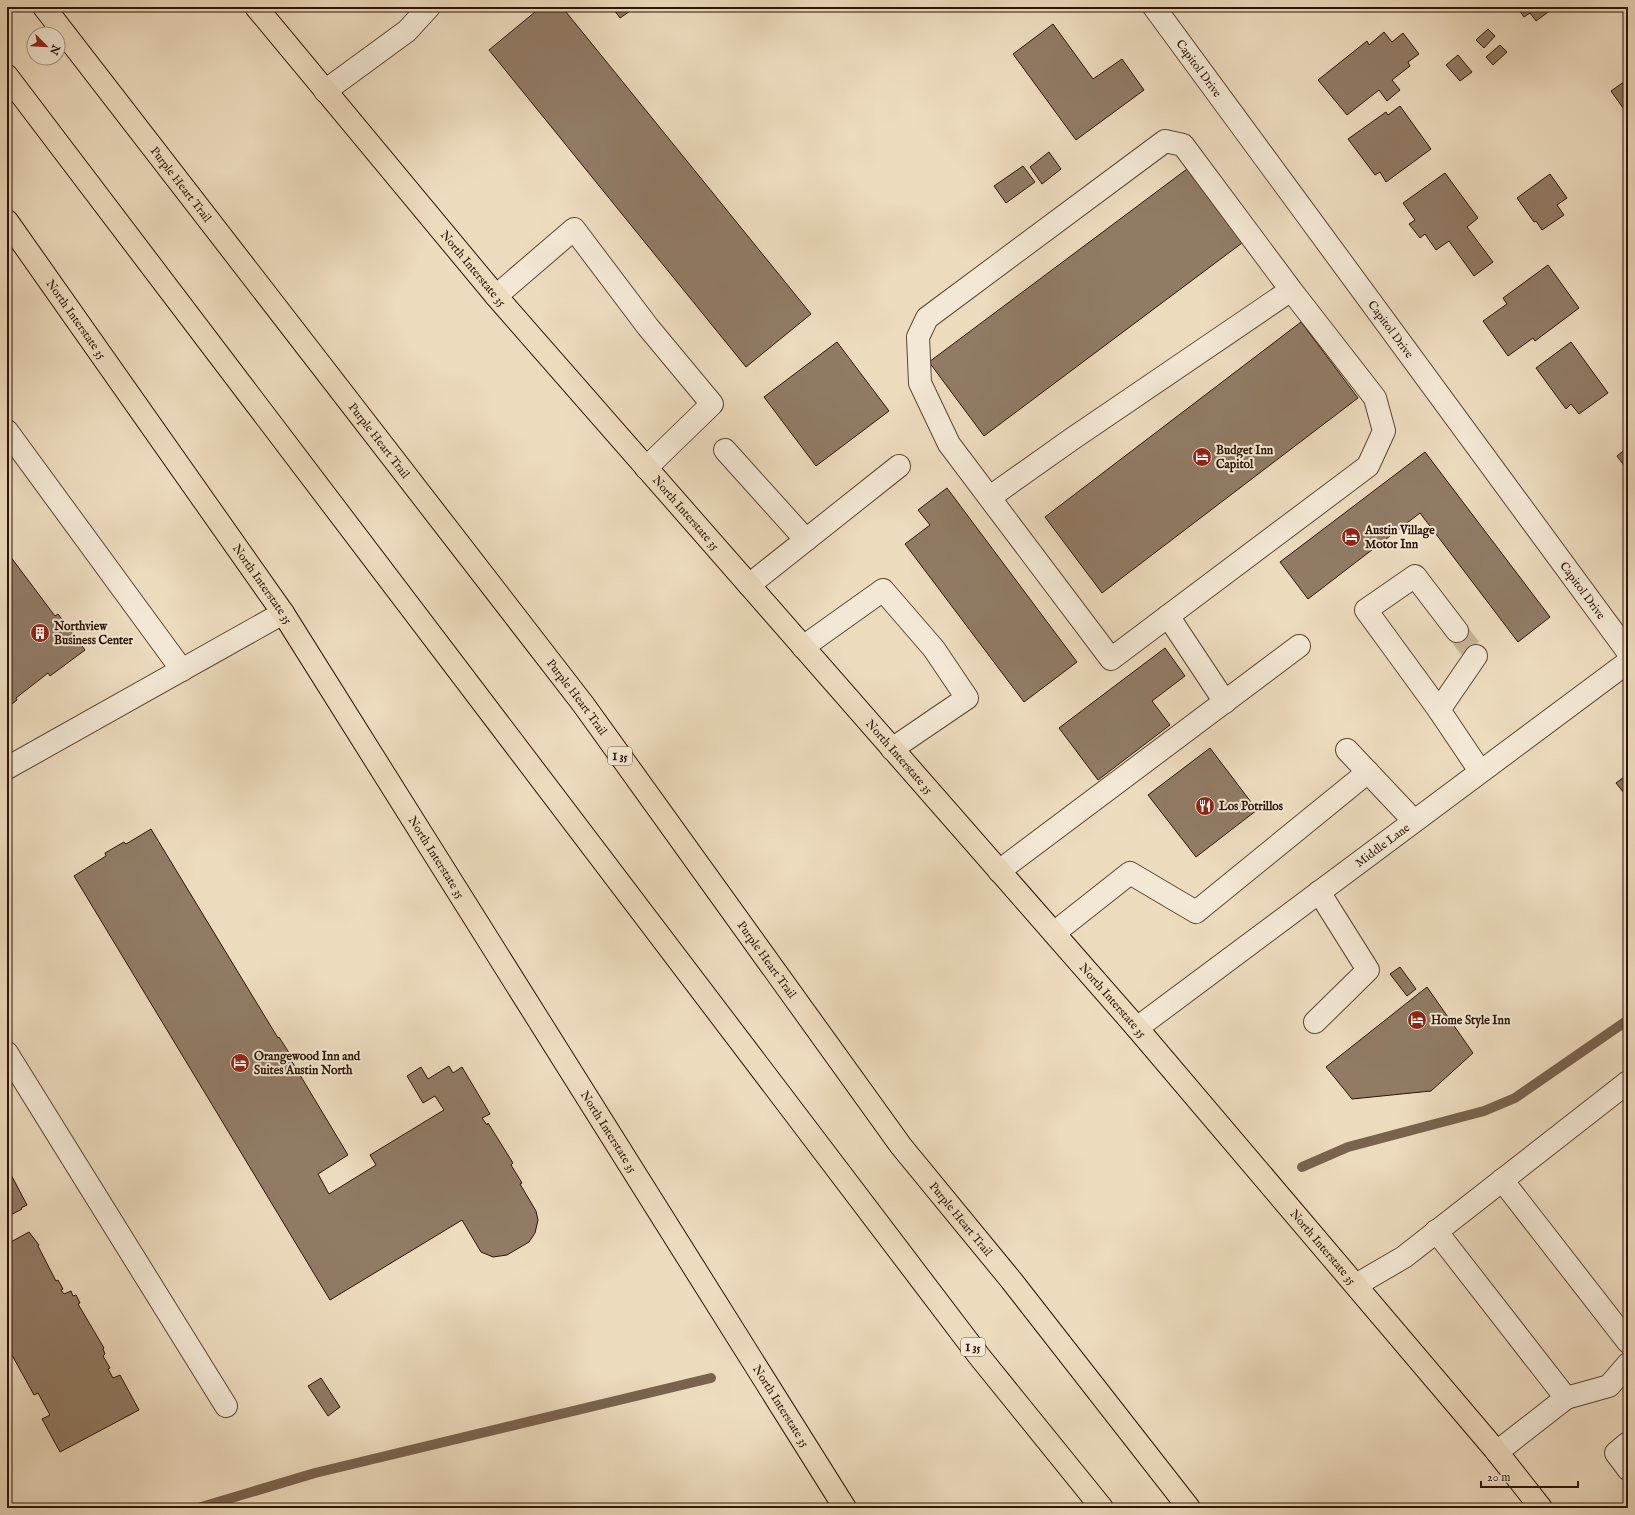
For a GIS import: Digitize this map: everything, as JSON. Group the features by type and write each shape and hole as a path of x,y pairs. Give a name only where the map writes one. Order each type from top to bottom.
{"main road":[{"name":"Purple Heart Trail","path":"44,7 583,704 901,1146 1011,1280 1189,1508"},
{"name":"North Interstate 35","path":"256,7 496,296 1136,1028 1497,1452 1541,1508"},
{"name":"I 35","path":"7,76 974,1350 1102,1508"},
{"name":"North Interstate 35","path":"7,220 283,613 845,1508"}],"street":[{"path":"325,91 407,31 429,7"},
{"name":"Capitol Drive","path":"1154,7 1628,652"},
{"path":"1165,141 1183,145 1291,290 1376,398 1384,431 1368,466 1111,659 990,497 949,444 920,383 918,337 928,318 1165,141"},
{"path":"496,296 574,229 648,328 712,404 646,468"},
{"path":"990,497 1078,434 1291,290"},
{"path":"7,432 182,670"},
{"path":"725,450 806,540"},
{"path":"749,585 899,466"},
{"path":"1457,631 1415,576 1366,610 1439,710 1480,771"},
{"path":"803,647 883,590 934,649 967,698 892,749"},
{"path":"7,768 283,613"},
{"path":"1168,616 1224,702"},
{"path":"999,871 1299,646"},
{"path":"1439,710 1476,656"},
{"name":"Middle Lane","path":"1136,1028 1628,662"},
{"path":"1347,750 1414,821"},
{"path":"1054,933 1130,873 1196,912 1368,772"},
{"path":"1315,1022 1368,970 1319,892"},
{"path":"7,1053 226,1406"},
{"path":"1356,1285 1404,1257 1628,1082"},
{"path":"1502,1180 1628,1342"},
{"path":"1436,1231 1566,1398"},
{"path":"1497,1452 1566,1398 1609,1386 1628,1364"},
{"path":"1628,1443 1616,1453 1628,1469"}],"building":[{"path":"541,7 562,7 811,314 746,367 489,50"},
{"path":"612,7 636,7 620,18"},
{"path":"1517,7 1555,7 1536,21 1530,13 1524,17"},
{"path":"1053,24 1093,79 1122,59 1144,90 1076,140 1013,54"},
{"path":"1488,29 1495,36 1484,48 1476,40"},
{"path":"1384,32 1392,42 1403,33 1419,54 1408,62 1410,66 1392,80 1400,90 1387,101 1379,90 1347,115 1318,80 1367,41 1369,45"},
{"path":"1500,45 1507,52 1493,65 1486,57"},
{"path":"1458,55 1472,72 1460,81 1446,65"},
{"path":"1628,79 1628,115 1611,91"},
{"path":"1400,106 1431,149 1386,182 1380,172 1375,175 1348,139 1386,112 1388,115"},
{"path":"1049,152 1061,169 1042,184 1030,167"},
{"path":"1023,166 1035,182 1006,203 994,186"},
{"path":"1187,169 1242,243 984,436 929,362"},
{"path":"1445,173 1478,218 1467,227 1493,262 1474,276 1449,241 1436,250 1425,234 1420,238 1409,224 1415,220 1403,203"},
{"path":"1550,174 1567,198 1557,205 1564,215 1542,230 1536,221 1534,222 1517,198"},
{"path":"1548,265 1579,308 1535,341 1533,338 1508,356 1483,321 1507,304 1503,298"},
{"name":"Budget Inn Capitol","path":"1301,322 1358,398 1102,593 1045,517"},
{"path":"837,342 889,411 816,466 764,397"},
{"path":"1571,342 1608,393 1579,414 1571,404 1566,409 1536,368"},
{"path":"1628,447 1628,471 1617,456"},
{"name":"Austin Village Motor Inn","path":"1425,452 1550,617 1518,642 1420,513 1308,599 1280,562"},
{"path":"947,488 1077,662 1024,702 905,544 930,525 918,510"},
{"name":"Northview Business Center","path":"7,552 55,616 58,614 85,650 50,676 48,673 16,698 17,700 7,708"},
{"path":"1165,648 1185,676 1152,701 1170,725 1098,780 1059,728"},
{"path":"1210,748 1257,810 1196,857 1148,795"},
{"path":"1628,774 1628,798 1616,783"},
{"name":"Orangewood Inn and Suites Austin North","path":"151,829 278,1038 279,1037 293,1059 291,1060 348,1155 318,1174 329,1194 376,1165 370,1155 444,1110 435,1096 423,1103 407,1076 421,1067 428,1079 449,1066 453,1073 462,1067 490,1114 482,1118 487,1125 488,1123 513,1163 511,1165 522,1183 520,1184 536,1211 538,1220 535,1233 529,1242 507,1255 493,1257 481,1252 462,1220 330,1300 74,876 106,856 105,853 124,842 126,844"},
{"path":"1400,967 1416,989 1407,996 1390,974"},
{"name":"Home Style Inn","path":"1427,987 1473,1053 1431,1091 1352,1099 1326,1067"},
{"path":"7,1167 27,1205 7,1217"},
{"path":"29,1232 39,1245 38,1246 56,1281 58,1280 63,1289 61,1290 64,1294 71,1291 73,1296 76,1295 80,1303 78,1304 104,1348 105,1354 103,1356 110,1368 108,1369 113,1378 120,1375 139,1410 60,1452 42,1419 50,1415 38,1393 34,1395 7,1346 7,1244"},
{"path":"321,1378 340,1407 328,1416 308,1386"}],"waterway":[{"path":"1302,1167 1348,1147 1484,1111 1515,1098 1628,1020"},
{"path":"198,1508 315,1473 711,1378"}],"tunnel":[{"path":"1457,631 1476,656"}],"place":[{"name":"Budget Inn Capitol","path":"1202,457"},
{"name":"Austin Village Motor Inn","path":"1351,537"},
{"name":"Northview Business Center","path":"40,633"},
{"name":"Los Potrillos","path":"1205,806"},
{"name":"Home Style Inn","path":"1417,1020"},
{"name":"Orangewood Inn and Suites Austin North","path":"240,1063"}]}
